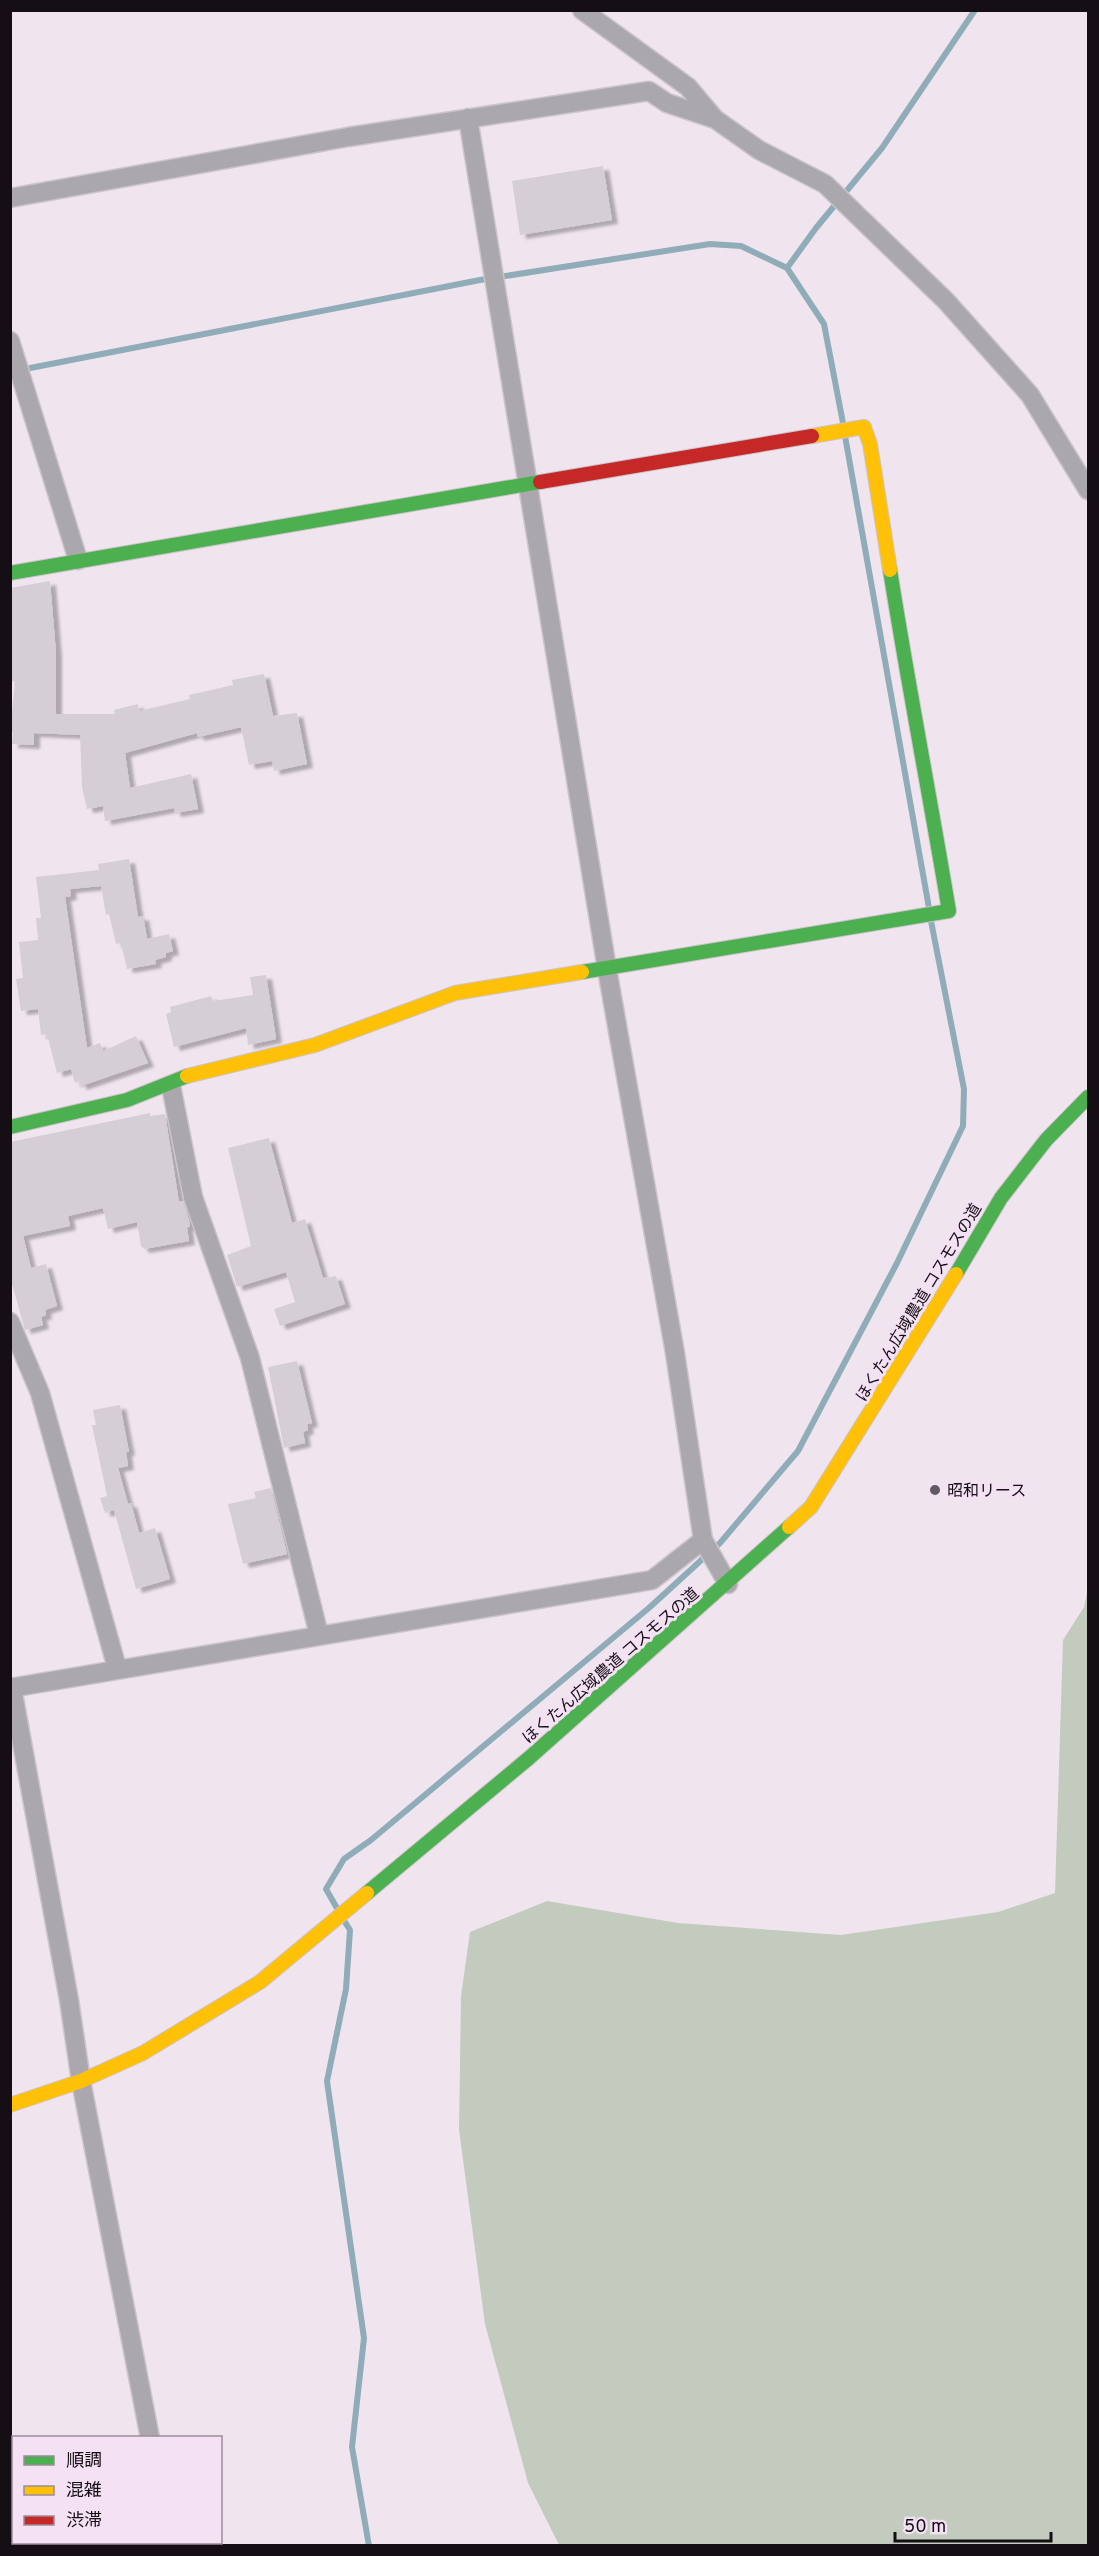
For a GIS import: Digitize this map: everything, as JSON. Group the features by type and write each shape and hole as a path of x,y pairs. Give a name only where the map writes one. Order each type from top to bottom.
{"street":[{"path":"582,10 688,87 715,119 759,150 825,184 946,301 1030,395 1089,490"},
{"path":"10,198 348,137 649,91 667,103 715,119"},
{"path":"468,118 496,306 528,484 607,969 675,1353 703,1540 728,1584"},
{"path":"10,341 78,560"},
{"path":"10,573 78,560 291,527 864,427 870,444 916,734 928,784 949,911 455,993 315,1045 188,1075 171,1086 10,1127"},
{"path":"171,1086 193,1197 250,1358 319,1635"},
{"name":"ほくたん広域農道 コスモスの道","path":"10,2105 81,2081 142,2053 260,1982 529,1758 728,1584 811,1507 916,1340 1001,1198 1046,1140 1089,1097"},
{"path":"10,1322 40,1393 117,1668"},
{"path":"150,2436 81,2081 69,2000 11,1688 117,1668 652,1580 703,1540"}],"shaded area":[{"path":"1088,1588 1088,2545 559,2545 528,2483 485,2324 459,2130 461,1996 470,1932 547,1901 678,1923 841,1935 998,1912 1055,1893 1063,1640 1084,1607"}],"building":[{"path":"603,166 612,220 520,235 512,181"},
{"path":"50,581 56,653 56,714 115,714 114,710 138,704 139,711 190,699 189,695 233,685 232,680 264,674 273,716 297,713 307,764 274,771 272,761 249,765 241,727 198,737 197,733 125,753 130,788 191,774 198,809 175,813 174,808 105,821 103,806 87,809 82,787 80,735 34,733 34,745 12,744 13,732 10,732 15,681 10,682 10,588"},
{"path":"129,859 138,917 143,916 147,939 169,934 173,951 166,953 166,957 155,960 156,964 127,969 121,943 116,944 109,914 106,915 101,886 70,889 71,896 65,897 87,1048 100,1043 103,1051 136,1036 148,1063 81,1086 79,1081 75,1083 71,1069 57,1073 47,1034 41,1035 38,1009 21,1011 16,979 23,978 19,942 38,940 36,918 41,918 36,877 99,870 98,864"},
{"path":"266,975 276,1039 248,1045 246,1028 174,1047 166,1014 171,1012 170,1007 211,996 213,1001 253,995 250,977"},
{"path":"150,1113 150,1116 165,1114 179,1202 183,1201 189,1220 190,1227 187,1227 189,1241 144,1249 141,1246 137,1222 108,1229 103,1208 68,1216 70,1226 23,1236 31,1268 46,1264 57,1306 45,1310 46,1315 41,1317 43,1325 25,1330 10,1277 10,1142"},
{"path":"269,1138 292,1223 305,1219 323,1278 336,1276 345,1304 280,1326 274,1309 295,1302 286,1272 237,1287 227,1255 251,1246 228,1148"},
{"path":"297,1361 312,1423 307,1424 308,1430 303,1432 305,1443 284,1448 268,1367"},
{"path":"120,1405 129,1452 126,1452 128,1466 118,1468 128,1504 131,1503 139,1533 155,1528 170,1579 136,1589 114,1510 105,1513 100,1498 107,1496 92,1425 96,1425 93,1410"},
{"path":"271,1488 287,1554 243,1564 228,1504 256,1498 254,1492"}],"waterway":[{"path":"843,423 824,324 787,268 816,228 882,148 975,10"},
{"path":"20,370 480,280 710,244 741,246 787,268"},
{"path":"845,436 929,908"},
{"path":"338,1910 326,1889 344,1859 371,1840 650,1607 720,1543 798,1451 897,1263 963,1126 964,1089 931,921"},
{"path":"343,1919 350,1930 346,1989 327,2081 364,2338 352,2447 369,2546"}],"traffic: fast":[{"path":"10,573 540,482"},
{"path":"582,972 949,911 890,570"},
{"path":"10,1127 127,1100 187,1076"},
{"path":"956,1274 1001,1198 1046,1140 1088,1097"},
{"path":"367,1893 529,1758 789,1527"}],"traffic: slow":[{"path":"812,436 864,427 870,444 890,570"},
{"path":"187,1076 315,1045 455,993 582,972"},
{"path":"789,1527 811,1507 956,1274"},
{"path":"10,2105 81,2081 143,2053 260,1982 367,1893"}],"traffic: jam":[{"path":"540,482 812,436"}],"place":[{"name":"昭和リース","path":"935,1490"}]}
